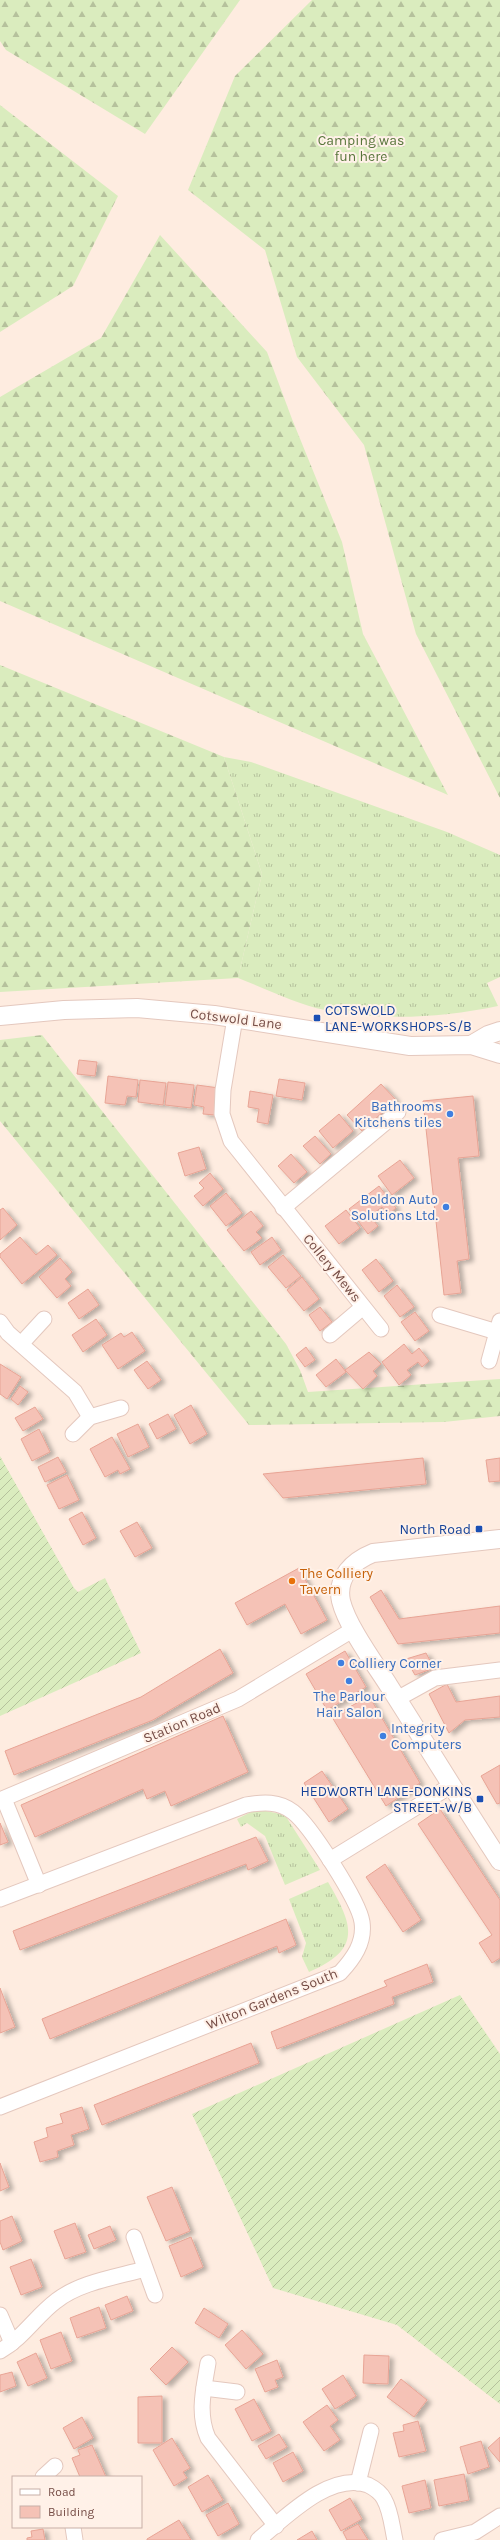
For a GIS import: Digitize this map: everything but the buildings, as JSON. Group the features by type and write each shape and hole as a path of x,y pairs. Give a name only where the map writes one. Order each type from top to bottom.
{"street":[{"name":"Cotswold Lane","path":"0,1016 64,1010 136,1008 235,1018 391,1044 440,1047 470,1045 500,1054"},
{"name":"Collery Mews","path":"235,1018 223,1090 222,1114 231,1141 381,1329"},
{"name":"Cotswold Lane","path":"470,1045 488,1035 500,1032"},
{"path":"283,1208 398,1112"},
{"path":"330,1335 363,1307"},
{"path":"440,1315 498,1326 489,1361"},
{"path":"21,1344 44,1319"},
{"path":"0,1322 21,1344 75,1392 90,1417"},
{"path":"73,1434 90,1417 121,1408"},
{"path":"500,1539 394,1549 373,1553 355,1561 345,1572 341,1600 346,1616 500,1861"},
{"name":"Station Road","path":"2,1800 238,1699 354,1629"},
{"path":"397,1698 435,1678 500,1670"},
{"path":"330,1860 452,1786"},
{"path":"2,1800 39,1884"},
{"name":"Wilton Gardens South","path":"0,1899 246,1805 261,1802 275,1804 294,1812 330,1860 358,1906 362,1923 360,1943 352,1960 340,1973 0,2107"},
{"path":"134,2236 155,2295"},
{"path":"0,2315 6,2347 24,2334 56,2300 73,2291 145,2269"},
{"path":"208,2363 201,2414 208,2438 276,2526"},
{"path":"204,2388 237,2392"},
{"path":"358,2483 371,2431"},
{"path":"258,2540 322,2492 335,2485 358,2483 374,2488 384,2497 395,2540"},
{"path":"442,2540 475,2532 500,2516"},
{"path":"73,2528 75,2540"}],"green space":[{"path":"0,0 240,0 145,134 6,50 0,41"},
{"name":"Camping was fun here","path":"312,0 500,0 500,798 416,634 364,445 297,357 265,250 188,190 235,76"},
{"path":"0,105 118,196 73,286 0,332"},
{"path":"160,235 267,352 292,419 342,542 363,634 448,795 0,601 0,397 101,338"},
{"path":"0,665 224,757 262,874 238,978 0,992"},
{"path":"224,757 251,762 447,832 500,855 500,977 487,983 498,1006 455,1013 412,1017 368,1016 315,1008 238,978 262,874"},
{"path":"42,1035 286,1344 300,1370 308,1392 500,1379 500,1416 444,1422 249,1425 0,1121 0,1040"},
{"path":"0,1456 74,1588 78,1592 105,1578 141,1653 0,1716"},
{"path":"257,1809 285,1815 320,1870 285,1885 265,1836 247,1823 241,1827 237,1819"},
{"path":"328,1882 343,1911 347,1923 348,1934 345,1945 338,1954 326,1963 309,1972 302,1957 306,1943 289,1899"},
{"path":"460,1995 500,2054 500,2404 397,2325 273,2288 192,2114"}],"place":[{"name":"COTSWOLD LANE-WORKSHOPS-S/B","path":"317,1018"},
{"name":"Bathrooms Kitchens tiles","path":"450,1114"},
{"name":"Boldon Auto Solutions Ltd.","path":"446,1207"},
{"name":"North Road","path":"479,1529"},
{"name":"The Colliery Tavern","path":"292,1581"},
{"name":"Colliery Corner","path":"341,1663"},
{"name":"The Parlour Hair Salon","path":"349,1681"},
{"name":"Integrity Computers","path":"383,1736"},
{"name":"HEDWORTH LANE-DONKINS STREET-W/B","path":"480,1799"}]}
